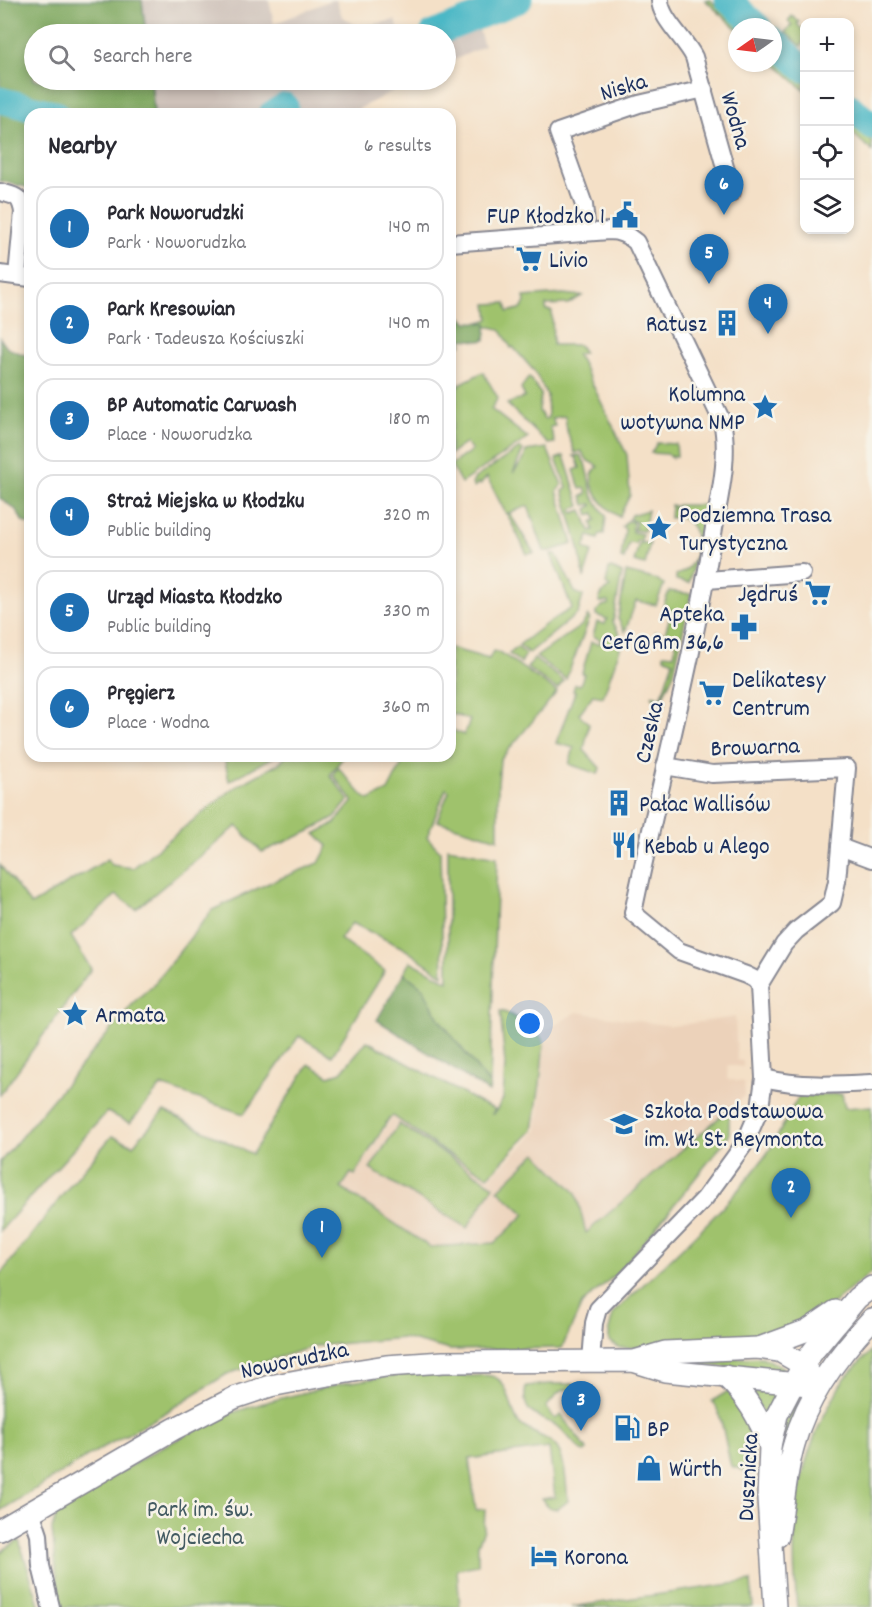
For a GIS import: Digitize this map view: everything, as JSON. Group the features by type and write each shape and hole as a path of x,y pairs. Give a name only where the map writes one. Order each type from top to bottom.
{"street":[{"name":"Wodna","path":"660,0 662,12 688,45 694,57 732,192"},
{"name":"Niska","path":"587,232 584,205 558,132 639,104 704,89"},
{"path":"0,192 18,197 23,212 24,277 0,274"},
{"name":"Czeska","path":"587,232 618,231 636,242 717,408 725,435 725,451 707,580 633,913 679,951 746,975 759,985"},
{"path":"456,243 587,232"},
{"path":"707,580 802,573"},
{"name":"Browarna","path":"665,766 712,774 847,768 840,847"},
{"path":"591,1361 592,1334 598,1309 705,1198 745,1143 757,1115 764,1078 759,985 784,944 796,931 832,903 837,881 840,847 872,860"},
{"path":"764,1078 784,1084 822,1086 872,1083"},
{"path":"758,1348 808,1330 865,1292"},
{"name":"Dusznicka","path":"775,1607 774,1561 768,1498 770,1446 777,1415 798,1374 831,1328 865,1292"},
{"name":"Dusznicka","path":"774,1561 794,1443 806,1410 819,1386 872,1319"},
{"name":"Noworudzka","path":"0,1530 174,1429 234,1398 270,1386 323,1376 415,1363 633,1361 665,1352 758,1348 779,1351 798,1374 819,1386"},
{"name":"Noworudzka","path":"633,1361 665,1371 725,1376 798,1374"},
{"path":"725,1376 746,1397 761,1422 770,1446"},
{"path":"32,1511 39,1535 41,1566 51,1607"}],"shaded area":[{"path":"142,0 269,0 274,24 145,24"},
{"path":"331,0 336,0 342,16 354,24 274,24"},
{"path":"395,20 397,24 374,24"},
{"path":"479,30 484,46 456,59 456,38"},
{"path":"152,90 395,90 360,108 153,108"},
{"name":"Szkoła Podstawowa im. Wł. St. Reymonta","path":"577,1012 672,1026 735,1017 737,1060 743,1061 743,1067 728,1065 727,1079 744,1082 745,1095 586,1234 576,1193 525,1214 495,1243 430,1247 341,1188 352,1173 355,1177 392,1118 489,1178 537,1130 546,1039 541,1033"}],"green space":[{"path":"0,0 142,0 145,24 24,24 24,90 152,90 153,108 24,108 24,187 0,181"},
{"path":"705,0 710,0 731,18 728,18 728,21"},
{"path":"792,16 799,22 797,24 800,27 800,45 785,32 792,25 788,21"},
{"path":"782,62 800,78 800,86 782,70"},
{"path":"854,125 872,141 872,151 854,135"},
{"path":"563,294 582,296 568,304 546,305 546,310 552,311 553,345 579,345 584,353 576,354 627,455 630,495 619,517 607,508 596,494 592,480 593,473 598,467 588,461 581,451 575,453 567,431 565,416 552,418 555,426 550,427 555,443 548,444 507,404 525,397 521,388 529,377 541,394 539,411 544,419 548,418 547,395 534,371 513,347 511,348 499,330 487,327 487,323 477,323 489,319 487,304 506,303 508,312 522,308 525,302 524,297"},
{"path":"456,314 468,322 487,323 485,340 462,339 462,344 456,348"},
{"path":"0,338 7,348 24,355 24,522 16,510 0,498"},
{"path":"483,372 498,398 491,409 528,438 461,483 456,474 456,461 472,450 466,443 456,450 458,385"},
{"path":"657,443 676,444 677,456 672,456 672,458 667,454 651,453"},
{"path":"520,448 523,450 513,473 524,459 526,451 547,448 562,485 557,491 573,544 544,551 528,506 506,514 487,477 480,485 478,483 474,487 472,484 475,478"},
{"path":"580,455 585,463 593,497 606,516 604,534 600,534 598,539 589,536 584,548 592,552 584,578 579,548 563,491 567,488 556,459 564,456 580,506 572,509 573,513 582,510 590,531 594,530 592,522 596,520 594,513 589,515 587,509 592,504 585,505 582,496 587,494 585,488 580,489 574,470 580,468 576,457 573,456"},
{"path":"671,505 675,506 674,510 677,511 677,505 705,505 699,544 689,583 676,580 676,575 686,570 692,562 696,551 694,530 688,522 680,518 670,518"},
{"path":"648,510 644,531 634,530 636,522 629,519 631,515"},
{"path":"507,514 510,514 534,553 527,554"},
{"path":"627,521 633,522 632,532 642,534 641,541 637,540 636,544 629,543 624,559 621,558 625,529 622,527"},
{"path":"639,543 650,543 645,565 634,562"},
{"path":"551,554 556,554 575,592 583,596 578,613 529,653 519,645 572,608"},
{"path":"611,568 622,573 613,622 623,640 603,697 593,695 579,714 589,724 584,750 600,768 598,774 569,764 574,748 556,743 575,692 573,691 575,684 580,685 584,674 582,673 591,642 599,644 601,640 593,636 597,622 605,624 607,619 596,615 596,612 602,606 609,604 599,602 600,597 610,587 606,584"},
{"path":"626,572 664,584 656,605 636,601 625,632 618,619"},
{"path":"669,591 691,594 674,673 662,698 666,700 665,704 652,697 653,695 661,698 673,661 664,657 664,654 674,655 677,638 658,635 656,632 665,633 672,610 663,607"},
{"path":"588,616 590,618 566,679 536,657 582,625"},
{"path":"517,647 526,654 521,663 509,654"},
{"path":"456,650 489,659 493,651 501,653 557,692 500,760 498,839 437,821 449,791 446,789 427,837 440,851 443,975 403,948 352,923 340,939 385,971 332,1056 299,1036 244,1114 161,1086 130,1123 107,1112 0,1231 0,1162 136,1000 154,984 212,910 319,863 328,846 315,834 335,823 353,801 333,775 338,767 369,800 388,791 403,762 456,762 456,732 464,735 470,720 456,715"},
{"path":"534,659 564,681 557,689 527,668"},
{"path":"225,762 264,762 229,781"},
{"path":"280,762 340,762 330,775 349,800 335,817 310,831 262,852 237,826 136,909 116,895 71,936 91,969 0,1095 0,865 31,905 108,859 112,865 133,868 234,788"},
{"path":"448,848 497,857 490,1085 439,1019 423,988 404,973 410,961 448,981"},
{"path":"404,973 423,988 439,1019 490,1085 489,1092 377,1020"},
{"path":"500,1011 524,1023 544,1041 533,1130 488,1176 445,1152 393,1116 388,1120 355,1175 351,1173 341,1188 430,1247 495,1243 525,1214 498,1190 536,1153 576,1193 586,1233 729,1109 729,1136 617,1273 582,1304 562,1348 450,1350 403,1338 315,1346 227,1374 0,1511 0,1275 112,1136 133,1145 164,1111 252,1154 309,1064 329,1076 341,1072 367,1041 495,1109 492,1114 494,1114 503,1099 505,1064"},
{"path":"842,1094 845,1108 872,1106 872,1272 832,1304 776,1337 689,1346 620,1348 609,1341 613,1314 712,1218 749,1177 771,1148 800,1095"},
{"path":"399,1124 494,1186 467,1228 370,1169"},
{"path":"872,1351 872,1607 797,1607 794,1553 802,1475 819,1426 842,1383"},
{"path":"762,1357 782,1367 784,1373 664,1361"},
{"name":"Park im. św. Wojciecha","path":"418,1372 452,1376 487,1375 497,1379 506,1389 518,1422 555,1446 559,1451 564,1469 568,1501 555,1509 546,1505 542,1499 555,1497 549,1448 469,1459 476,1510 485,1509 484,1530 478,1544 478,1565 457,1569 460,1607 60,1607 52,1529 57,1511 158,1449 231,1413 344,1383"},
{"path":"580,1384 580,1389 567,1389 560,1392 546,1407 555,1419 561,1415 586,1448 584,1452 561,1429 534,1415 526,1405 526,1386"},
{"path":"749,1385 779,1391 768,1416 764,1417"},
{"path":"728,1391 750,1425 754,1442 752,1466 745,1471 731,1466 721,1421 712,1401"},
{"path":"798,1397 798,1405 783,1449 778,1448 784,1423"},
{"path":"19,1540 40,1607 0,1607 0,1552"},
{"path":"751,1581 753,1607 571,1607"}],"waterway":[{"path":"456,25 519,0"},
{"path":"728,0 748,18"},
{"path":"782,48 800,65"},
{"path":"0,100 32,108"},
{"path":"854,110 872,126"}],"place":[{"name":"FUP Kłodzko 1","path":"625,215"},
{"name":"Pręgierz","path":"724,215"},
{"name":"Livio","path":"529,259"},
{"name":"Urząd Miasta Kłodzko","path":"709,284"},
{"name":"Ratusz","path":"727,323"},
{"name":"Straż Miejska w Kłodzku","path":"768,334"},
{"name":"Kolumna wotywna NMP","path":"765,407"},
{"name":"Podziemna Trasa Turystyczna","path":"659,528"},
{"name":"Jędruś","path":"818,593"},
{"name":"Apteka Cef@Rm 36,6","path":"744,627"},
{"name":"Delikatesy Centrum","path":"712,693"},
{"name":"Pałac Wallisów","path":"619,803"},
{"name":"Kebab u Alego","path":"624,845"},
{"name":"Armata","path":"75,1014"},
{"name":"Szkoła Podstawowa im. Wł. St. Reymonta","path":"624,1124"},
{"name":"Park Kresowian","path":"791,1218"},
{"name":"Park Noworudzki","path":"322,1258"},
{"name":"BP","path":"627,1428"},
{"name":"BP Automatic Carwash","path":"581,1431"},
{"name":"Würth","path":"649,1468"},
{"name":"Korona","path":"544,1556"}]}
